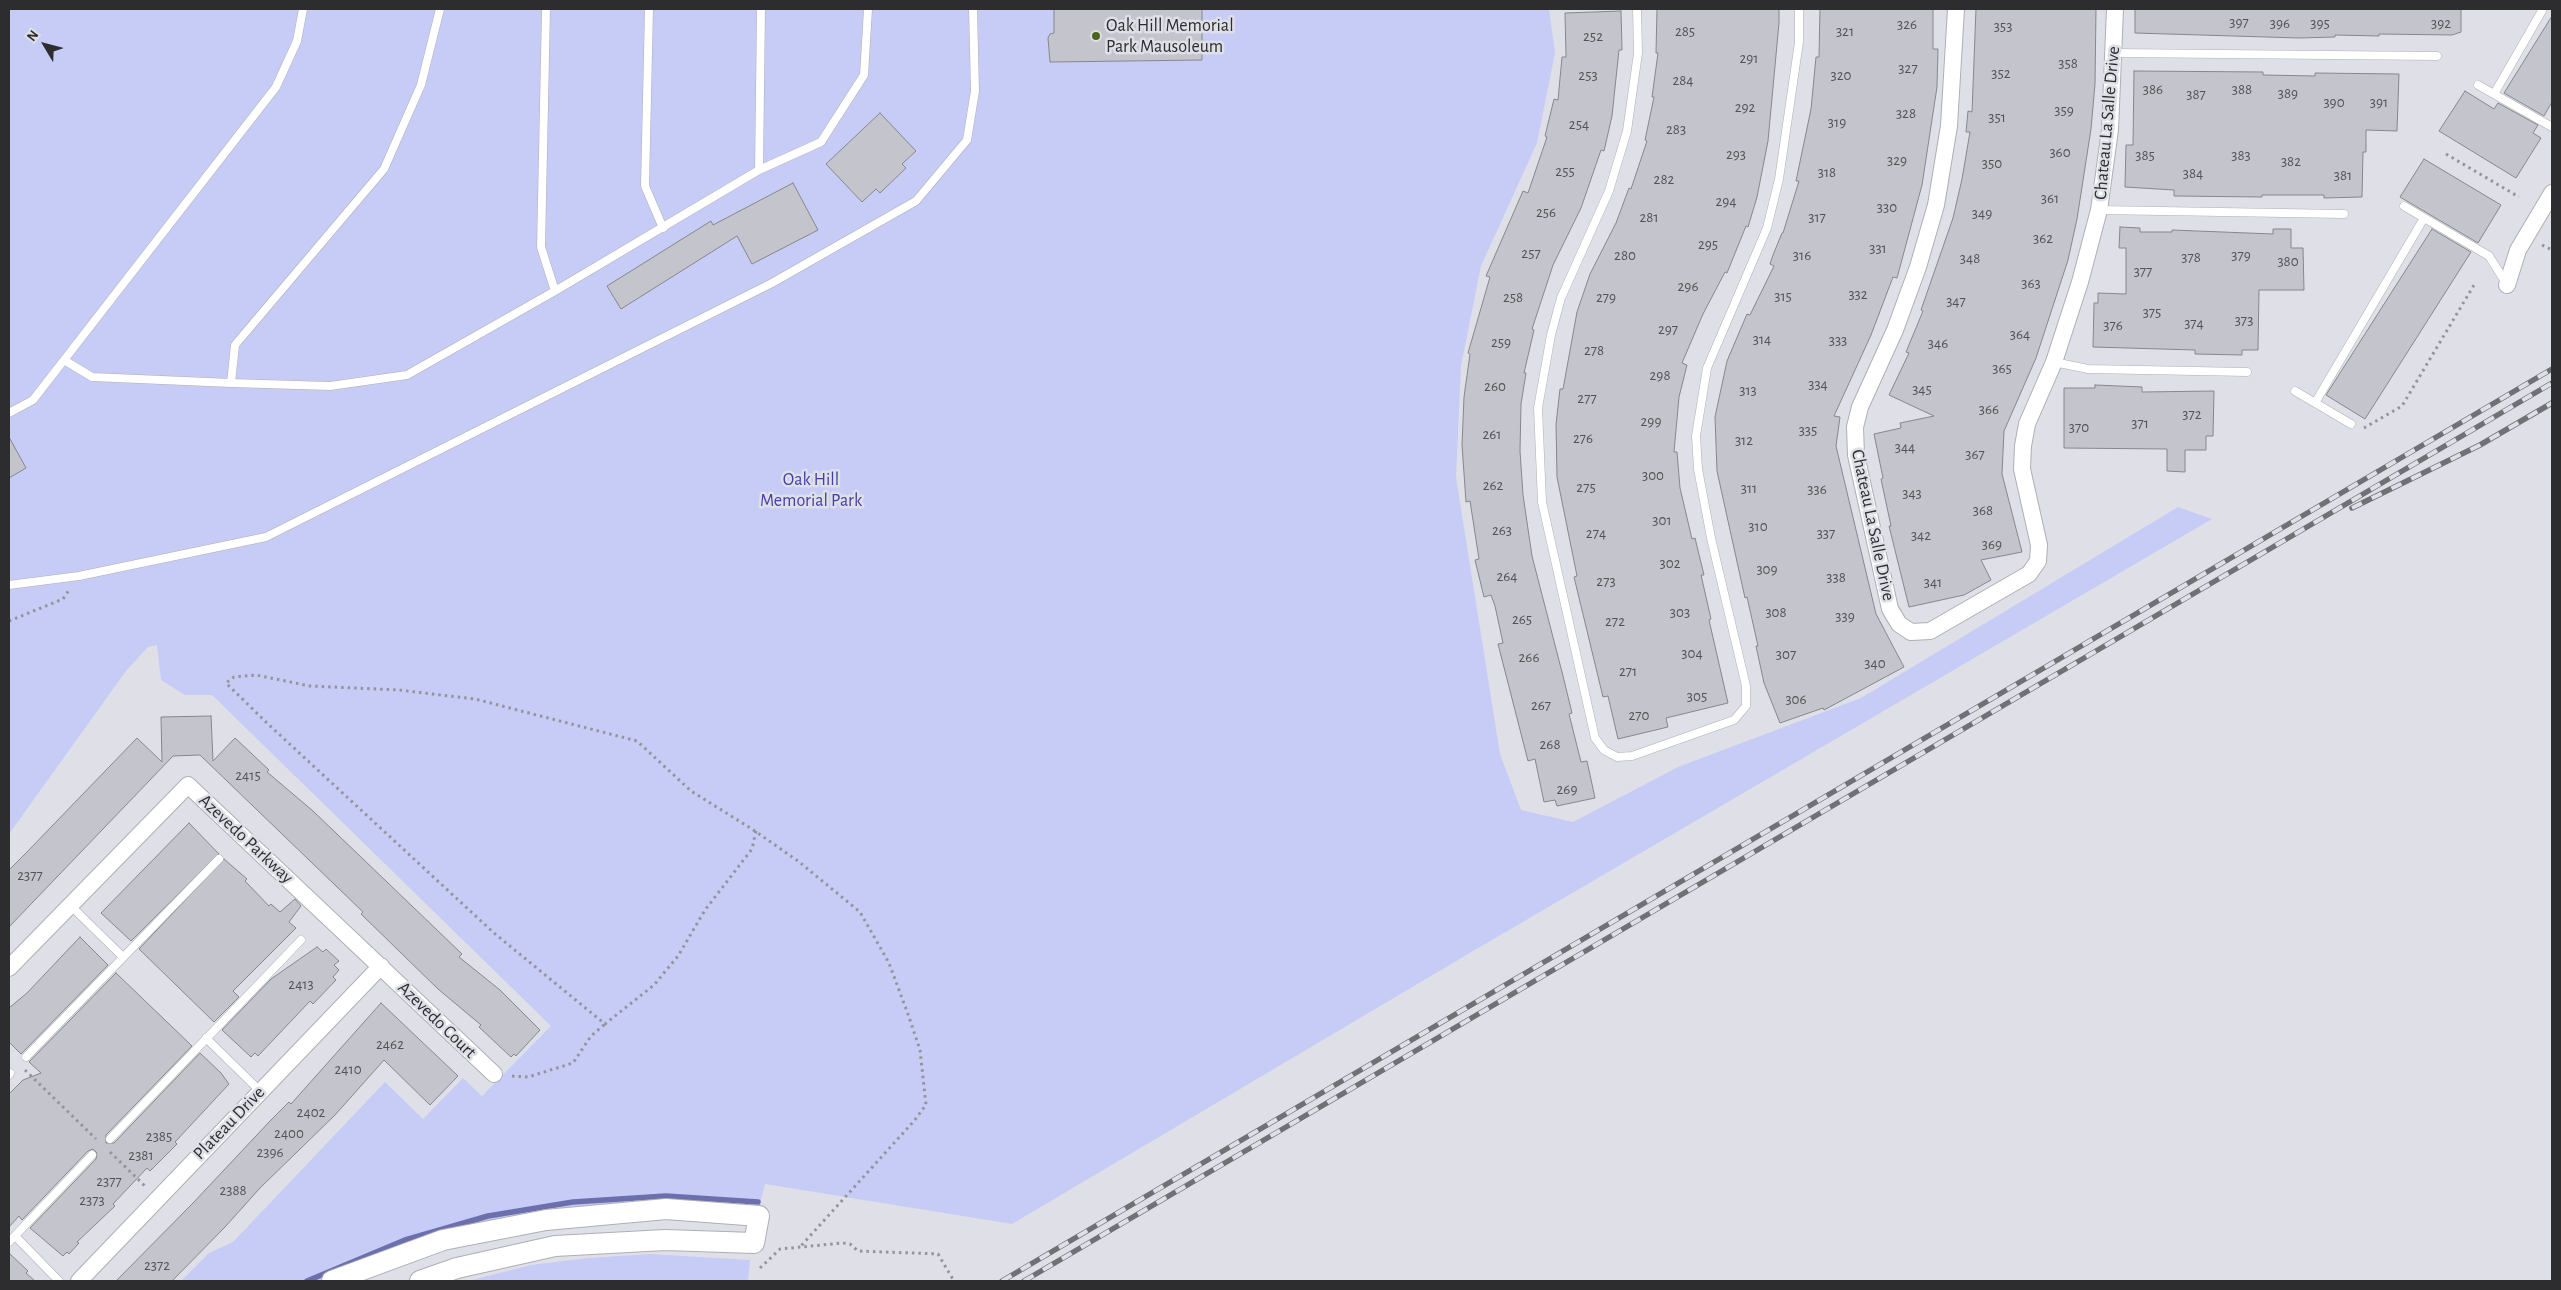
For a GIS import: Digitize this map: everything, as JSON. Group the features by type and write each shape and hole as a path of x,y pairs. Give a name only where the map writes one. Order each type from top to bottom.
{"street":[{"name":"Chateau La Salle Drive","path":"1956,9 1950,126 1936,204 1915,276 1895,330 1865,394 1855,427 1856,455 1890,609 1899,624 1911,632 1930,631 2029,574 2038,561 2039,545 2022,469 2022,446 2028,424 2054,362 2080,282 2099,210 2110,130 2115,53 2115,9"},
{"path":"2507,285 2518,250 2552,192"},
{"name":"Azevedo Parkway","path":"9,968 188,784 381,966"},
{"name":"Azevedo Court","path":"381,966 494,1074"},
{"name":"Plateau Drive","path":"79,1281 381,966"},
{"path":"332,1281 443,1240 546,1220 666,1209 759,1216 754,1243 665,1240 555,1246 457,1268 420,1281"}],"lane":[{"path":"9,413 33,400 276,87 297,41 303,9"},
{"path":"231,383 235,345 384,169 421,85 440,9"},
{"path":"546,9 540,247 556,291"},
{"path":"649,9 645,186 663,228"},
{"path":"759,170 761,9"},
{"path":"64,360 92,377 330,386 407,375 556,291 759,170 821,142 864,75 868,9"},
{"path":"9,585 79,576 266,537 772,283 916,200 967,140 975,91 973,9"},
{"path":"1637,9 1638,53 1627,131 1609,191 1561,298 1551,335 1538,408 1542,502 1595,738 1604,750 1618,757 1632,756 1734,720 1746,706 1746,686 1707,518 1698,469 1696,436 1707,368 1767,228 1779,179 1799,42 1799,9"},
{"path":"2494,94 2543,9"},
{"path":"2115,53 2436,56"},
{"path":"2478,85 2552,128"},
{"path":"2404,206 2489,256 2507,285"},
{"path":"2099,210 2344,214"},
{"path":"2315,403 2424,218"},
{"path":"2054,362 2088,369 2247,372"},
{"path":"2295,391 2350,424"},
{"path":"26,1057 219,859"},
{"path":"71,906 123,957"},
{"path":"110,1138 301,940"},
{"path":"206,1038 260,1091"},
{"path":"59,1281 12,1239 92,1156"}],"path":[{"path":"2446,154 2519,197"},
{"path":"2542,245 2552,250"},
{"path":"2350,424 2354,422 2364,428 2402,406 2474,285"},
{"path":"9,621 63,599 79,576"},
{"path":"605,1024 494,933 226,683 234,676 256,675 310,686 400,690 474,699 637,741 691,791 798,861 860,912 889,963 909,1017 920,1050 926,1105 914,1121 800,1247"},
{"path":"494,1074 528,1077 573,1063 591,1036 654,985 678,956 704,910 752,849 756,832"},
{"path":"23,1068 101,1144"},
{"path":"108,1151 157,1198"},
{"path":"760,1268 780,1249 843,1243 850,1244 858,1251 938,1254 954,1281"}],"green space":[{"name":"Oak Hill Memorial Park","path":"9,9 1549,9 1555,53 1537,143 1481,266 1461,366 1456,477 1500,754 1521,810 1573,822 1678,767 1861,698 2178,507 2212,519 1480,947 1012,1224 765,1184 759,1208 664,1202 558,1209 489,1221 390,1251 321,1281 181,1281 209,1253 233,1242 385,1082 423,1119 463,1078 482,1096 551,1026 212,695 185,695 161,680 157,645 148,647 126,671 9,834"},
{"path":"650,1254 750,1260 748,1281 468,1281 531,1265 588,1258"}],"building":[{"name":"Oak Hill Memorial Park Mausoleum","path":"1054,9 1202,9 1202,60 1050,62 1048,38 1050,34 1054,33"},
{"path":"1657,9 1779,9 1779,23 1768,141 1757,197 1748,227 1746,226 1727,273 1725,272 1703,314 1682,363 1687,365 1679,397 1674,452 1677,452 1680,488 1692,539 1695,538 1704,575 1701,575 1711,619 1709,620 1728,703 1666,718 1668,727 1618,739 1608,696 1603,697 1574,577 1577,576 1557,477 1556,424 1560,389 1563,389 1577,312 1590,274 1616,223 1629,188 1631,189 1647,141 1645,140 1654,97 1652,97 1658,53 1656,53"},
{"path":"1820,9 1933,9 1933,49 1938,49 1937,87 1922,185 1897,278 1893,277 1871,335 1834,416 1840,417 1836,446 1876,614 1904,667 1824,710 1823,708 1780,723 1764,683 1756,646 1758,646 1747,597 1745,598 1717,471 1715,417 1727,361 1747,314 1750,315 1774,266 1770,264 1783,233 1799,181 1796,181 1811,109 1816,57 1819,57"},
{"path":"1976,9 2096,9 2095,84 2091,129 2077,219 2068,260 2036,358 2004,431 2002,474 2022,552 1981,560 1991,580 1964,595 1909,607 1889,526 1891,526 1874,434 1901,428 1900,423 1934,416 1889,395 1909,353 1906,352 1923,311 1921,310 1953,218 1962,179 1970,132 1966,132 1968,111 1972,112"},
{"path":"2135,9 2461,9 2461,32 2452,35 2379,34 2379,36 2335,35 2335,37 2299,38 2135,33"},
{"path":"1621,11 1622,50 1619,50 1612,116 1604,151 1601,150 1581,208 1553,265 1532,329 1534,330 1524,373 1526,373 1521,404 1520,451 1523,495 1532,556 1572,713 1569,714 1581,762 1587,761 1595,798 1557,806 1555,800 1544,802 1535,759 1528,761 1498,644 1503,643 1495,606 1491,595 1484,597 1475,560 1479,559 1470,501 1466,502 1462,445 1464,397 1470,354 1468,353 1490,277 1486,276 1523,191 1528,193 1547,137 1545,136 1554,99 1558,100 1562,57 1566,57 1565,13"},
{"path":"2552,16 2552,102 2544,116 2504,93"},
{"path":"2134,71 2263,72 2263,75 2315,76 2315,73 2399,74 2397,131 2366,130 2366,152 2363,152 2362,197 2324,198 2324,195 2262,195 2262,197 2174,196 2174,190 2125,187 2126,145 2133,145"},
{"path":"2465,91 2494,109 2498,103 2538,125 2533,133 2541,138 2516,178 2439,131"},
{"path":"880,113 916,151 902,164 906,168 880,193 876,189 862,202 826,164"},
{"path":"2424,159 2501,205 2478,243 2400,197"},
{"path":"793,183 818,230 752,264 737,236 621,309 607,286 711,221 713,225"},
{"path":"2120,227 2140,228 2140,232 2172,232 2172,230 2273,234 2273,229 2291,229 2291,248 2303,248 2304,290 2259,290 2258,350 2242,350 2242,355 2195,354 2195,350 2093,347 2094,303 2098,303 2098,293 2126,294 2126,248 2119,248"},
{"path":"2432,229 2471,252 2365,419 2326,395"},
{"path":"2095,385 2142,387 2142,392 2214,391 2213,436 2206,436 2206,450 2185,450 2185,472 2167,471 2167,449 2064,448 2064,388 2095,388"},
{"path":"9,437 26,468 9,478"},
{"path":"211,716 213,761 235,738 269,770 267,772 313,811 462,954 459,957 500,990 540,1030 516,1056 514,1054 511,1057 479,1027 481,1025 438,989 361,914 363,912 200,755 173,756 9,927 9,870 137,738 162,762 161,717"},
{"path":"189,823 219,854 131,941 101,913"},
{"path":"224,859 247,879 245,881 269,906 271,904 280,912 295,899 301,906 289,922 296,928 233,991 239,997 214,1022 139,949"},
{"path":"80,937 108,965 21,1054 9,1042 9,1008 27,993"},
{"path":"317,947 323,952 326,949 339,961 334,965 339,970 333,977 336,980 313,1004 310,1001 258,1056 255,1053 251,1057 222,1030 271,979"},
{"path":"116,973 192,1046 106,1135 106,1143 114,1143 200,1053 221,1073 229,1084 175,1142 177,1144 150,1171 147,1168 113,1204 115,1206 77,1242 79,1243 69,1254 67,1252 63,1256 30,1228 96,1159 97,1153 93,1149 88,1151 22,1220 19,1216 9,1227 9,1094 23,1080 41,1073 29,1062"},
{"path":"381,1003 458,1076 430,1105 384,1060 335,1115 260,1188 172,1281 116,1281 270,1121 289,1102 291,1104"},
{"path":"9,1253 28,1271 26,1273 35,1281 9,1281"}],"waterway":[{"path":"307,1281 405,1240 488,1216 573,1202 666,1196 758,1202"}],"railway":[{"path":"1002,1281 2552,369"},
{"path":"1024,1281 2552,383"},
{"path":"2352,508 2480,445 2552,403"}],"place":[{"name":"Oak Hill Memorial Park Mausoleum","path":"1096,36"}]}
